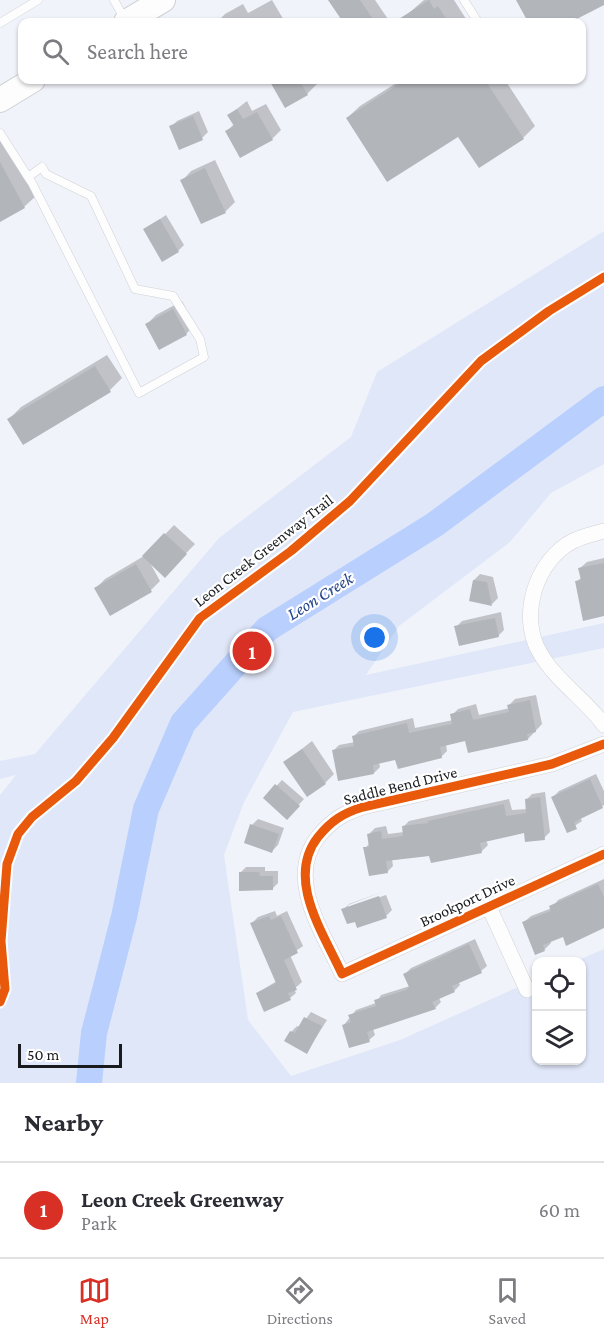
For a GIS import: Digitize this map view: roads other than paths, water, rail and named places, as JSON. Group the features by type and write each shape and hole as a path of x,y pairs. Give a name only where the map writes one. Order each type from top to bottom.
{"main road":[{"path":"133,18 163,0"},
{"path":"0,100 26,84"}],"street":[{"path":"604,531 572,542 548,563 540,575 532,596 530,618 534,639 546,662 604,725"},
{"name":"Saddle Bend Drive","path":"342,974 311,906 305,880 310,849 329,823 357,809 552,764 604,744"},
{"name":"Brookport Drive","path":"342,974 604,854"},
{"path":"489,907 527,990"}],"lane":[{"path":"0,23 38,0"},
{"path":"114,0 124,18"},
{"path":"464,0 475,18"},
{"path":"0,133 27,177 139,393 204,357 200,339 173,296 135,289 91,196 46,174 42,167 27,177"}],"waterway":[{"name":"Leon Creek","path":"89,1083 94,1033 124,917 146,809 183,723 267,629 434,525 604,399"}],"place":[{"name":"Leon Creek Greenway","path":"252,651"}]}
